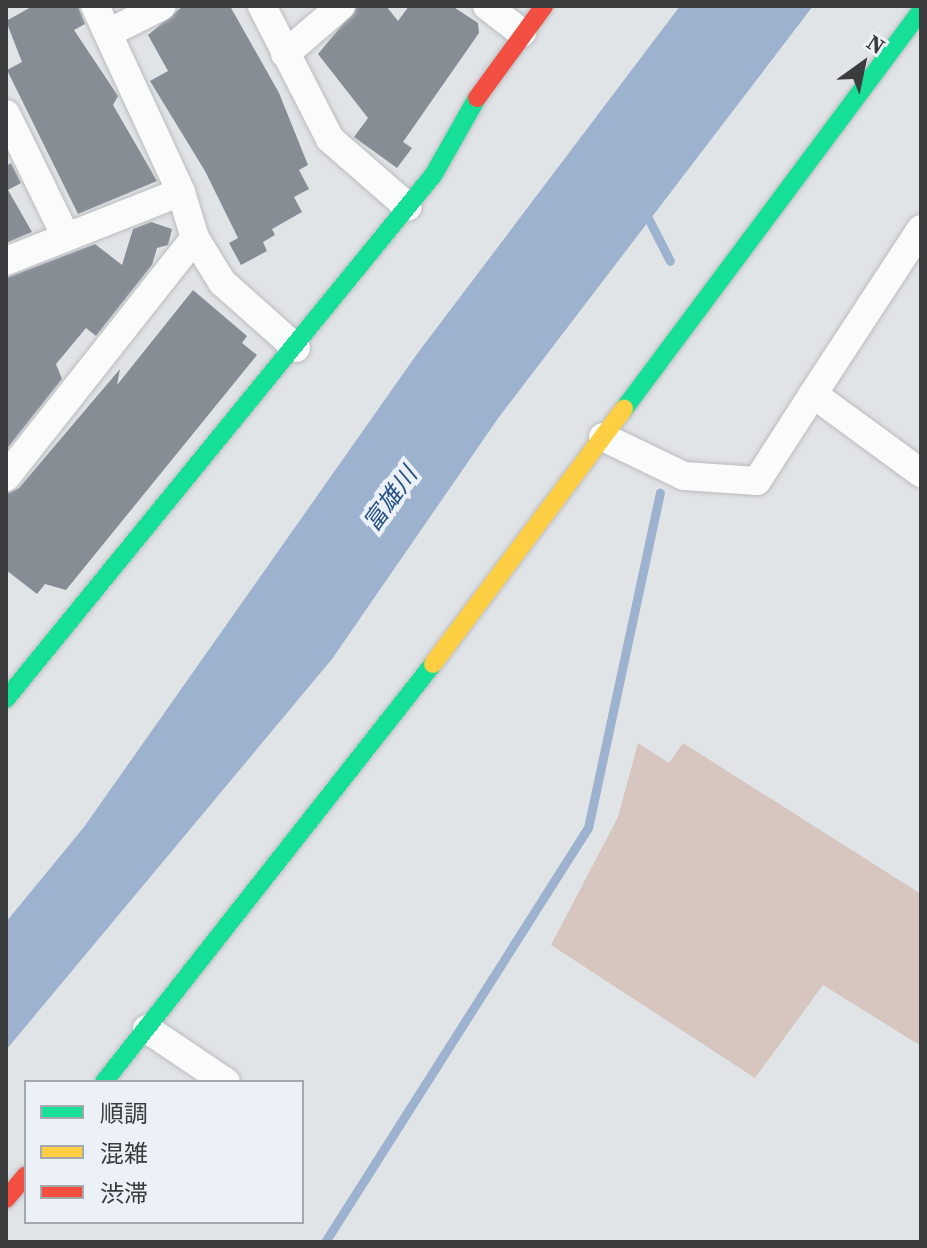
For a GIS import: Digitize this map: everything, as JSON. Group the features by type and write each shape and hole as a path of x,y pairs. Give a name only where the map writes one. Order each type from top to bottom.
{"street":[{"path":"95,6 181,192 195,238 222,282 296,348"},
{"path":"108,33 162,6"},
{"path":"262,6 330,139 408,207"},
{"path":"285,54 341,6"},
{"path":"487,6 522,33"},
{"path":"6,699 296,348 408,207 522,33 544,6"},
{"path":"106,1080 324,810 921,11"},
{"path":"6,114 66,237"},
{"path":"6,261 181,192"},
{"path":"603,437 684,476 757,481 921,229"},
{"path":"6,477 195,238"},
{"path":"813,394 921,473"},
{"path":"147,1029 223,1080"},
{"path":"6,1199 24,1177"}],"shaded area":[{"path":"638,743 669,763 683,743 921,894 921,1046 823,985 755,1078 551,945 618,817"}],"water":[{"name":"富雄川","path":"680,6 813,6 499,417 332,659 6,1050 6,922 84,827 417,354"}],"building":[{"path":"33,6 78,6 85,24 74,30 118,96 113,105 157,181 78,214 7,70 22,62 6,21"},
{"path":"183,6 230,6 279,93 308,165 299,170 309,189 294,197 302,212 272,229 275,235 263,242 267,251 241,265 229,243 238,238 205,171 150,81 168,71 148,35"},
{"path":"358,6 386,6 398,21 409,6 452,6 478,23 479,33 403,142 412,148 397,168 354,137 368,118 318,54"},
{"path":"11,163 21,183 8,190 32,232 6,243 6,166"},
{"path":"151,222 172,229 168,245 157,248 152,265 96,336 86,328 56,364 62,379 6,450 6,278 95,244 122,265 133,229"},
{"path":"193,290 247,336 242,343 257,355 66,590 45,584 37,594 6,570 6,494 19,488 120,369 117,385"}],"waterway":[{"path":"644,210 670,261"},
{"path":"325,1242 588,828 660,493"}],"traffic: fast":[{"path":"624,409 921,11"},
{"path":"6,699 434,174 477,98"},
{"path":"106,1080 433,664"}],"traffic: slow":[{"path":"433,664 624,409"}],"traffic: jam":[{"path":"477,98 544,6"},
{"path":"6,1199 24,1177"}]}
